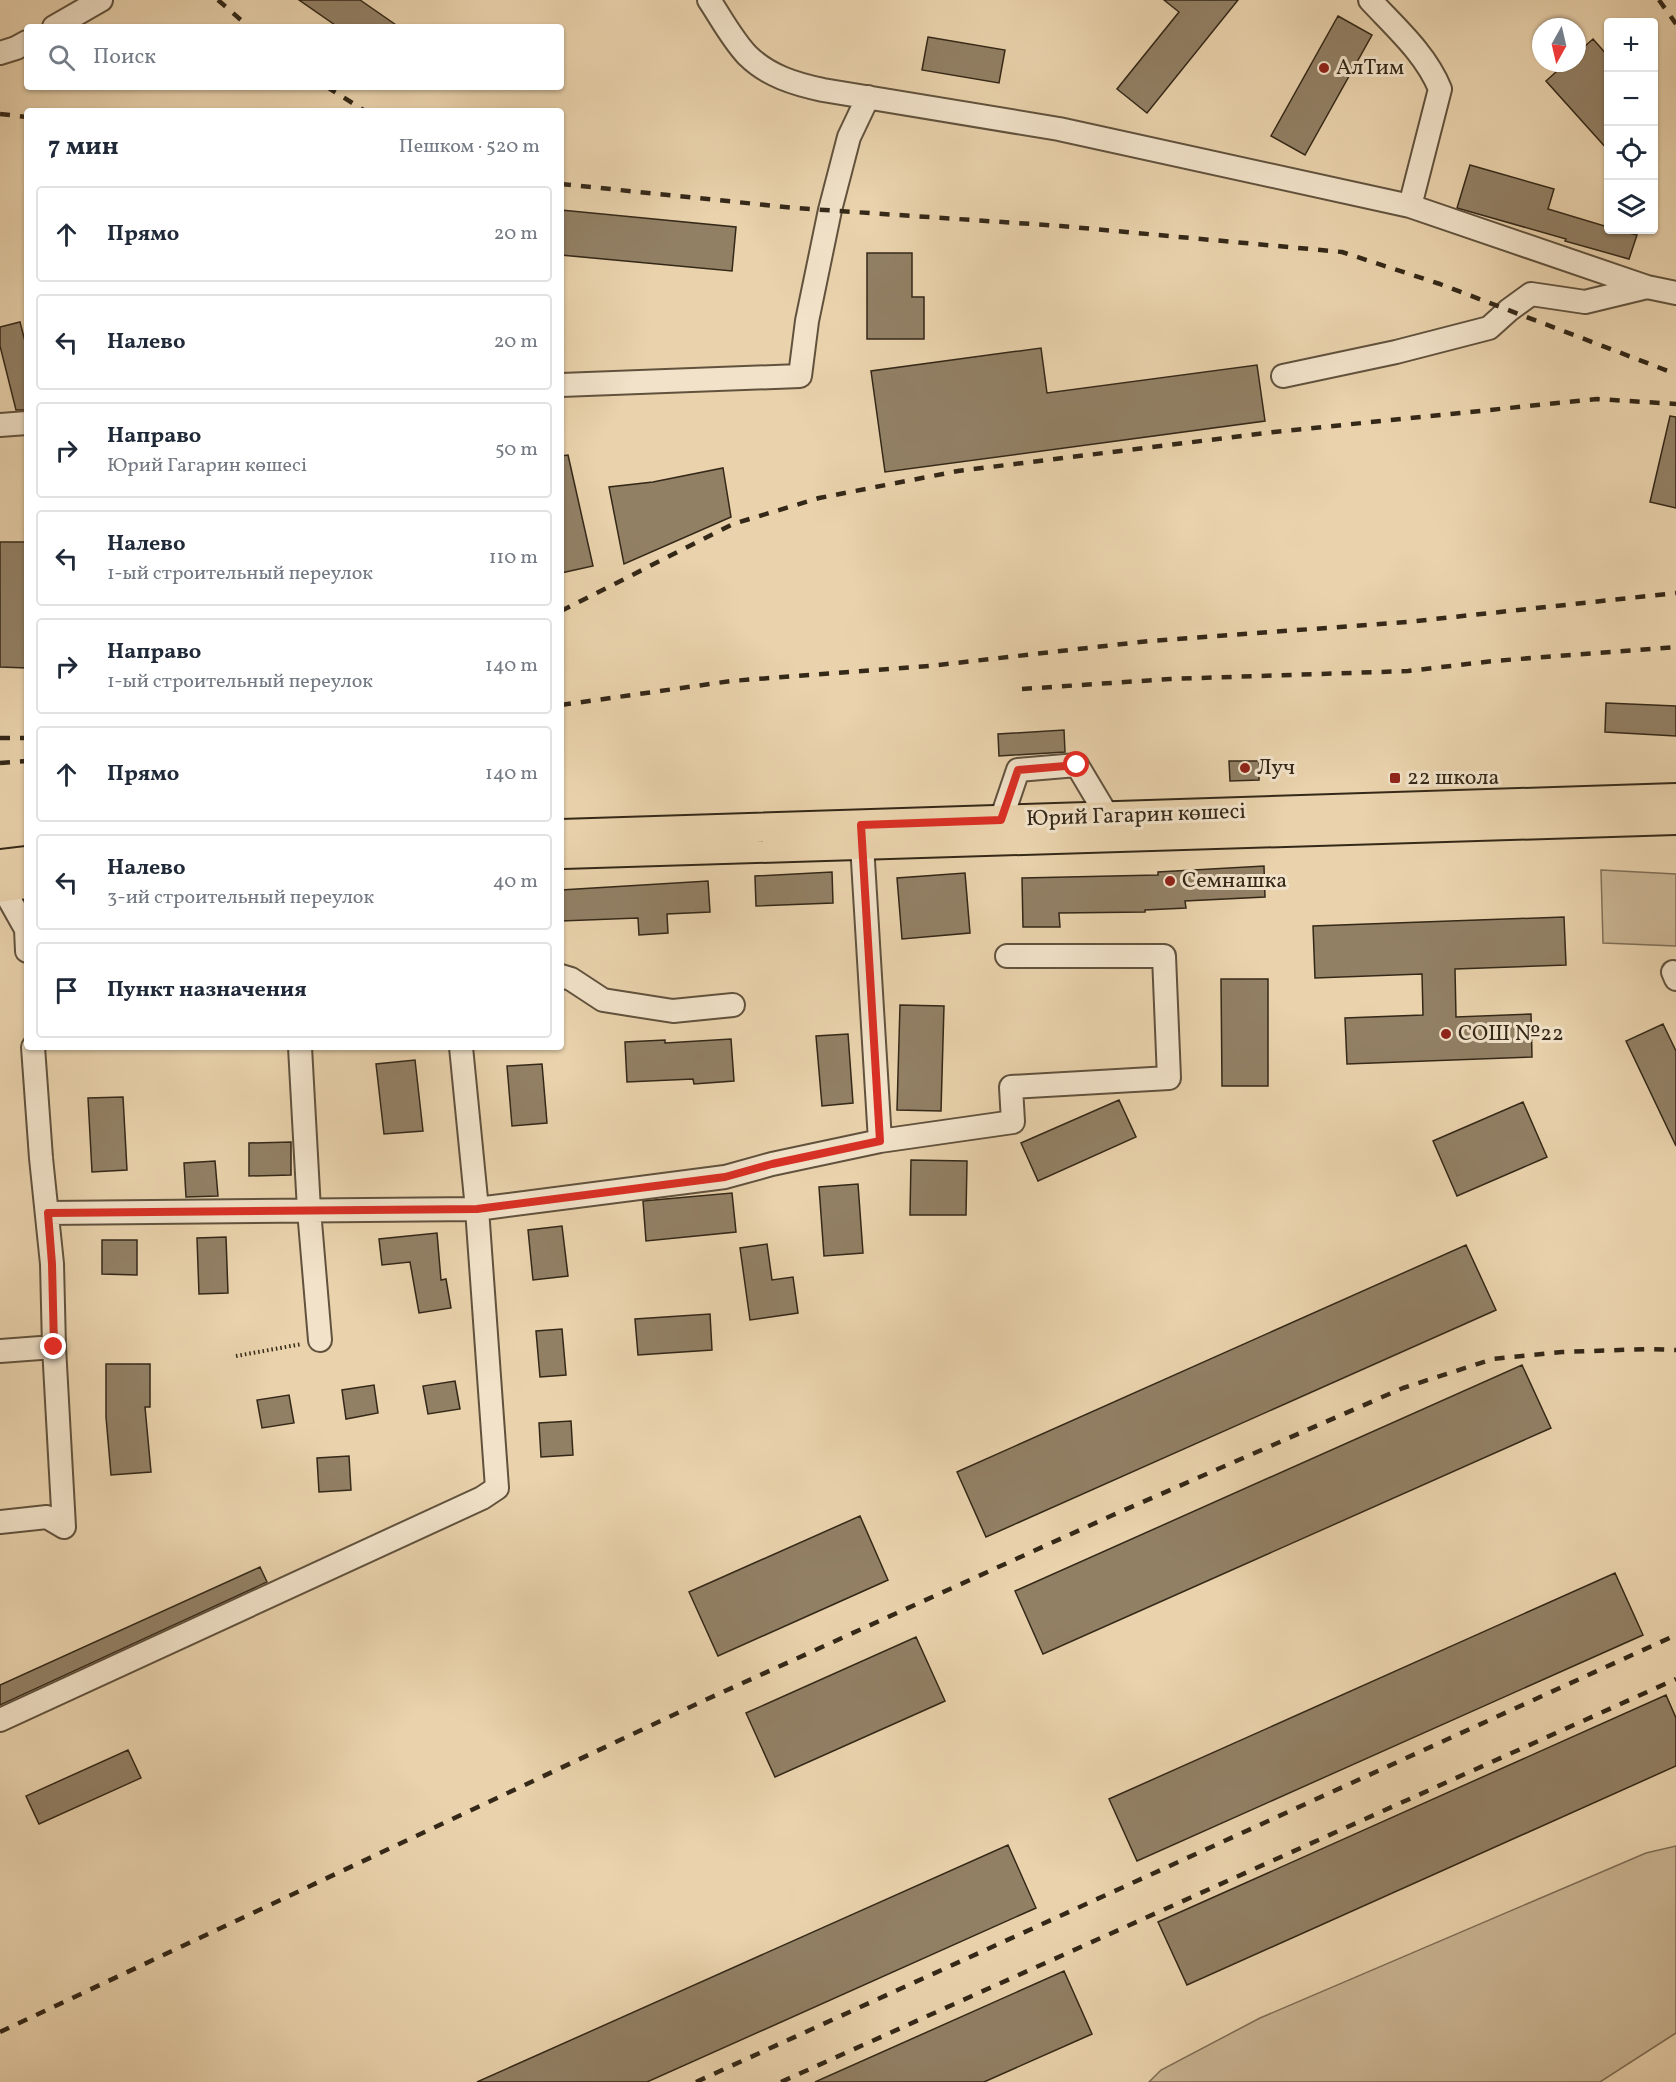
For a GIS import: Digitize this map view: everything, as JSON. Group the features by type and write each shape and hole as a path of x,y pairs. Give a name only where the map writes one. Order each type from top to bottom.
{"main road":[{"name":"Юрий Гагарин көшесі","path":"564,854 862,835 1001,820 1676,798"},
{"name":"Юрий Гагарин көшесі","path":"564,834 862,835 1676,820"},
{"path":"6,881 24,864"}],"street":[{"path":"59,24 101,0"},
{"path":"709,0 747,54 768,72 793,83 1059,129 1410,206 1647,286 1676,293"},
{"path":"1370,0 1418,53 1435,77 1440,89 1410,206"},
{"path":"0,53 24,44"},
{"path":"564,385 800,376 807,321 830,210 849,137 867,97"},
{"path":"1283,376 1396,352 1490,328 1531,294 1585,302 1647,286"},
{"path":"0,425 24,423"},
{"path":"1001,820 1018,770 1077,765 1108,817"},
{"path":"862,835 880,1141"},
{"path":"6,881 24,924"},
{"path":"48,1213 477,1209 725,1177 772,1164 880,1141 1013,1122 1011,1087 1169,1078 1164,956 1007,956"},
{"path":"564,976 603,1000 673,1011 733,1005"},
{"path":"0,1522 48,1517 64,1527 52,1264 33,1050"},
{"path":"300,1050 309,1210 320,1340"},
{"path":"0,1720 482,1498 497,1488 477,1209 462,1050"},
{"path":"0,1351 54,1347"}],"path":[{"path":"236,1356 320,1340"}],"shaded area":[{"path":"1601,870 1676,874 1676,946 1603,943"},
{"path":"1676,1846 1676,2033 1600,2082 1149,2082 1161,2070 1260,2018 1646,1853"}],"building":[{"path":"299,0 360,0 395,24 334,24"},
{"path":"1164,0 1238,0 1147,113 1117,89 1179,12"},
{"path":"1338,16 1372,35 1305,155 1271,136"},
{"path":"928,37 1005,50 999,83 922,70"},
{"path":"1593,39 1604,51 1604,146 1546,81 1556,72 1586,72 1586,45"},
{"path":"1470,165 1554,189 1548,209 1604,226 1604,234 1637,235 1629,259 1457,208"},
{"path":"564,210 736,227 732,271 564,255"},
{"path":"867,253 912,253 912,297 924,297 924,339 867,339"},
{"path":"20,322 24,337 24,410 16,410 0,346 0,327"},
{"path":"1041,348 1047,393 1257,365 1265,421 885,472 871,371"},
{"path":"1670,416 1676,417 1676,508 1650,502"},
{"path":"568,455 593,566 564,572 564,456"},
{"path":"723,468 731,517 624,564 609,487 653,482"},
{"path":"0,542 24,542 24,668 0,667"},
{"path":"1606,703 1676,706 1676,736 1605,732"},
{"path":"1064,730 1065,752 999,756 998,734"},
{"path":"1229,761 1259,761 1259,780 1230,781"},
{"path":"1264,866 1265,897 1185,901 1186,908 1145,910 1145,912 1059,913 1060,927 1023,927 1022,878 1158,875 1158,872"},
{"path":"832,872 833,903 756,906 755,876"},
{"path":"965,873 970,933 902,939 897,878"},
{"path":"708,881 710,912 667,914 668,933 639,935 638,918 564,921 564,890"},
{"path":"1564,917 1566,965 1455,969 1456,1017 1531,1014 1532,1057 1347,1064 1345,1018 1423,1015 1422,974 1315,978 1313,926"},
{"path":"1221,979 1268,979 1268,1086 1222,1086"},
{"path":"900,1005 944,1006 941,1111 897,1110"},
{"path":"1663,1024 1676,1051 1676,1146 1626,1041"},
{"path":"848,1034 853,1103 822,1106 816,1036"},
{"path":"731,1039 734,1081 694,1084 693,1079 627,1082 625,1042 665,1040 665,1043"},
{"path":"415,1060 423,1131 384,1134 376,1064"},
{"path":"542,1064 547,1123 512,1126 507,1066"},
{"path":"123,1097 127,1170 92,1172 88,1098"},
{"path":"1119,1100 1136,1137 1038,1181 1021,1143"},
{"path":"1523,1102 1547,1157 1457,1196 1433,1141"},
{"path":"291,1142 291,1175 249,1176 249,1143"},
{"path":"911,1160 967,1161 966,1215 910,1215"},
{"path":"215,1161 218,1196 186,1197 184,1163"},
{"path":"858,1184 863,1253 824,1256 819,1187"},
{"path":"732,1193 736,1232 646,1241 643,1201"},
{"path":"562,1226 568,1276 533,1280 528,1230"},
{"path":"437,1233 441,1280 446,1279 451,1308 419,1313 410,1262 382,1265 379,1239"},
{"path":"226,1237 228,1293 199,1294 197,1238"},
{"path":"102,1240 137,1240 137,1275 102,1274"},
{"path":"767,1244 772,1280 793,1277 798,1313 750,1320 740,1248"},
{"path":"1466,1245 1496,1310 986,1537 957,1472"},
{"path":"710,1314 712,1350 638,1355 635,1319"},
{"path":"562,1329 566,1375 540,1377 536,1331"},
{"path":"106,1364 150,1364 150,1407 145,1407 151,1472 111,1475 106,1417"},
{"path":"1522,1365 1551,1428 1043,1654 1015,1591"},
{"path":"455,1381 460,1409 428,1414 423,1386"},
{"path":"374,1385 378,1413 346,1419 342,1390"},
{"path":"289,1395 294,1423 262,1428 257,1400"},
{"path":"571,1421 573,1455 541,1457 539,1423"},
{"path":"349,1456 351,1490 319,1492 317,1458"},
{"path":"860,1516 888,1580 718,1656 689,1592"},
{"path":"260,1567 267,1582 0,1705 0,1685"},
{"path":"1615,1573 1643,1635 1137,1861 1109,1799"},
{"path":"916,1637 945,1701 775,1777 746,1713"},
{"path":"1666,1695 1676,1718 1676,1766 1187,1985 1158,1922"},
{"path":"128,1750 141,1778 39,1824 26,1796"},
{"path":"1008,1845 1036,1908 647,2082 477,2082"},
{"path":"1064,1971 1092,2034 984,2082 815,2082"}],"railway":[{"path":"218,0 246,24"},
{"path":"1659,0 1676,24"},
{"path":"332,90 360,108"},
{"path":"0,114 24,117"},
{"path":"564,184 795,208 1061,226 1342,252 1440,284 1676,374"},
{"path":"564,609 733,524 819,498 958,471 1274,432 1597,399 1676,404"},
{"path":"564,705 731,681 929,666 1149,641 1407,622 1676,593"},
{"path":"1022,689 1170,679 1408,671 1493,661 1676,647"},
{"path":"0,738 24,738"},
{"path":"0,763 24,761"},
{"path":"0,2032 703,1701 1113,1515 1403,1388 1493,1359 1562,1352 1676,1350"},
{"path":"696,2082 1676,1635"},
{"path":"781,2082 1676,1679"}],"place":[{"name":"АлТим","path":"1324,68"},
{"name":"Луч","path":"1245,768"},
{"name":"22 школа","path":"1395,778"},
{"name":"Семнашка","path":"1170,881"},
{"name":"СОШ №22","path":"1446,1034"}],"route":[{"path":"54,1347 48,1213 477,1209 725,1177 772,1164 880,1141 861,825 1001,820 1018,770 1077,765"}]}
